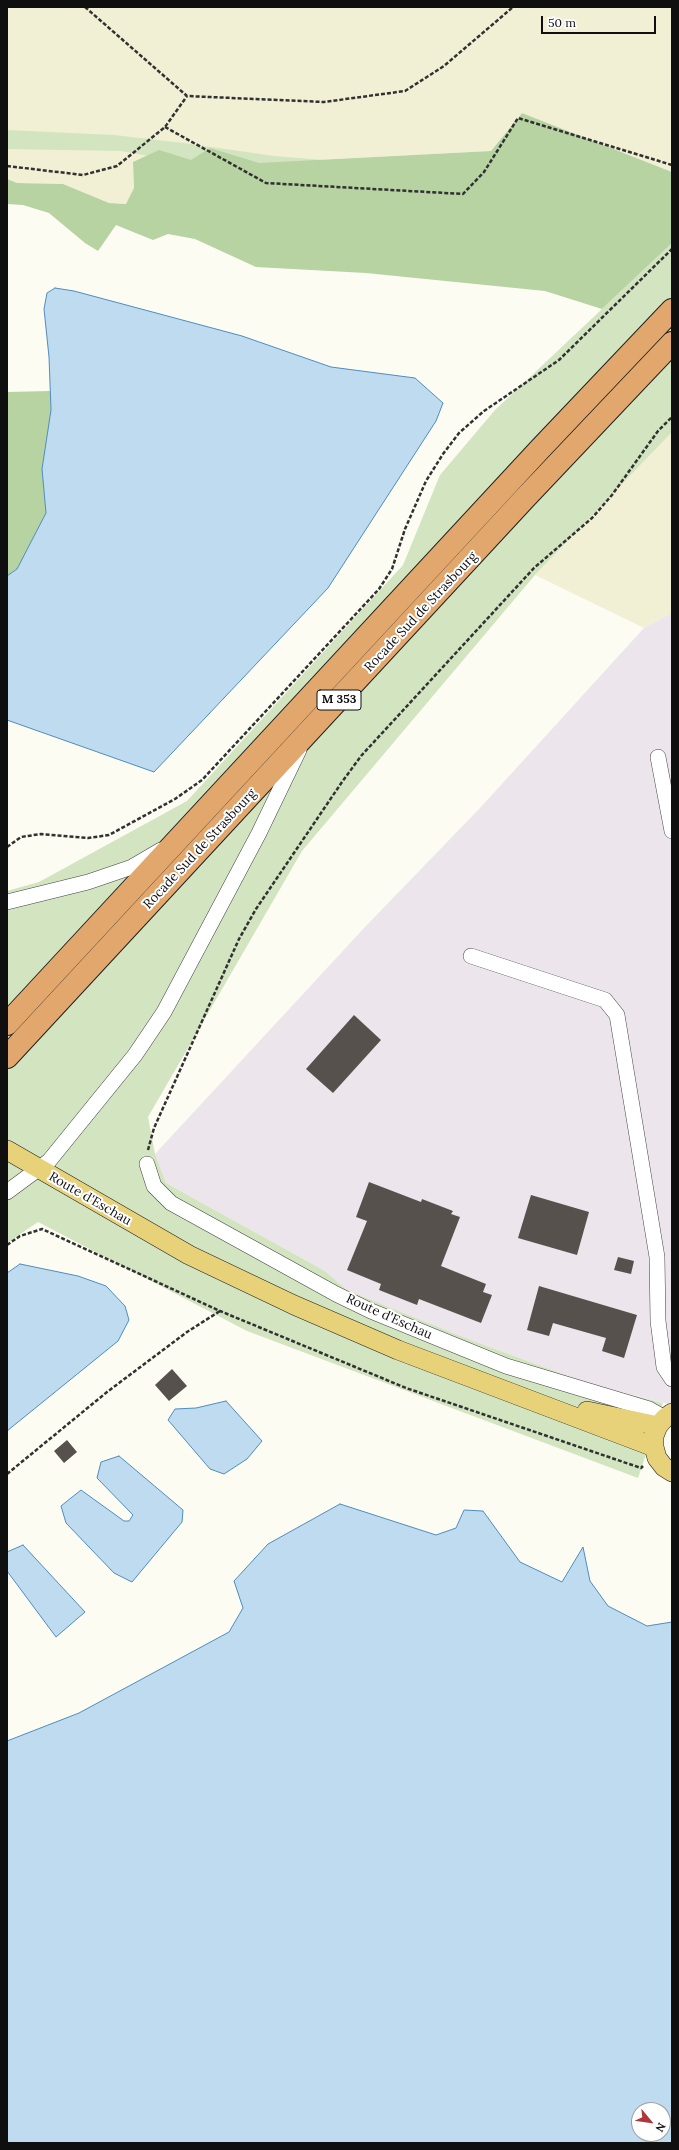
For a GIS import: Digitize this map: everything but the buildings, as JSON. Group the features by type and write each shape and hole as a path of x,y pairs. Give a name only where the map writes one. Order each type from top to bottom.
{"highway":[{"name":"Rocade Sud de Strasbourg","path":"7,1024 541,448 672,310"},
{"name":"Rocade Sud de Strasbourg","path":"7,1057 525,498 672,343"}],"main road":[{"name":"Route d'Eschau","path":"7,1150 39,1170 189,1255 294,1305 398,1350 526,1398 656,1452"},
{"name":"Route d'Eschau","path":"526,1398 665,1419"},
{"path":"665,1419 654,1436 656,1452 664,1467 672,1472"}],"street":[{"path":"7,1192 39,1170 49,1161 125,1066 164,1012 259,833 306,735"},
{"path":"658,757 672,832"},
{"path":"7,902 88,882 132,867 155,854 193,824"},
{"path":"471,956 605,1000 617,1014 657,1257 658,1321 664,1367 672,1379"},
{"name":"Route d'Eschau","path":"147,1164 154,1186 171,1203 336,1294 371,1311 506,1366 650,1409 665,1419"}],"path":[{"path":"85,7 187,96 324,102 406,91 444,66 514,7"},
{"path":"7,166 83,175 117,166 165,127 187,96"},
{"path":"165,127 266,183 463,194 484,172 518,118 672,165"},
{"path":"7,847 22,837 41,834 88,838 109,835 175,799 202,780 379,588 392,568 405,529 426,481 442,454 458,433 484,411 559,360 672,249"},
{"path":"147,1164 148,1146 154,1128 239,939 256,909 342,782 361,756 534,568 592,518 612,495 658,431 672,416"},
{"path":"7,1245 20,1236 42,1229 220,1311 406,1388 641,1468 656,1452"},
{"path":"7,1474 113,1388 187,1332 220,1311"}],"shaded area":[{"path":"672,613 672,1405 590,1384 468,1339 347,1290 325,1271 166,1183 155,1154 365,927 480,808 644,628"}],"green space":[{"path":"7,7 672,7 672,172 522,113 491,151 259,163 133,162 134,188 127,204 109,203 63,184 17,183 7,179"},
{"path":"522,113 672,172 672,243 602,309 545,291 366,273 256,267 195,239 168,234 153,240 116,225 98,251 85,243 49,213 23,205 7,204 7,179 17,183 63,184 109,203 126,204 134,188 133,162 159,150 191,160 210,148 259,163 491,151"},
{"path":"7,130 114,135 274,156 359,163 289,181 121,151 7,149"},
{"path":"672,243 672,432 535,575 302,851 148,1117 155,1154 166,1183 325,1271 347,1290 468,1339 590,1384 663,1403 638,1478 247,1331 38,1222 7,1243 7,891 39,882 187,801 403,565 440,475 495,410"},
{"path":"50,391 51,410 42,469 46,513 17,569 7,576 7,392"},
{"path":"672,432 672,613 644,628 535,575"}],"water":[{"path":"55,288 74,291 242,336 331,367 415,378 443,403 436,421 328,588 154,772 7,720 7,576 17,569 46,513 42,469 51,410 49,357 44,309 47,293"},
{"path":"20,1264 78,1276 106,1286 125,1306 129,1320 118,1341 7,1431 7,1273"},
{"path":"226,1401 262,1441 247,1459 224,1474 210,1469 168,1420 175,1409 196,1408"},
{"path":"119,1456 183,1510 182,1522 132,1582 114,1573 66,1523 61,1506 81,1490 124,1521 129,1521 133,1515 97,1478 101,1462"},
{"path":"340,1504 436,1535 456,1528 464,1510 483,1511 520,1562 562,1582 583,1547 590,1581 608,1606 647,1626 672,1622 672,2143 7,2143 7,1741 79,1713 229,1632 243,1608 234,1581 268,1544"},
{"path":"23,1545 85,1612 56,1637 7,1571 7,1552"}]}
